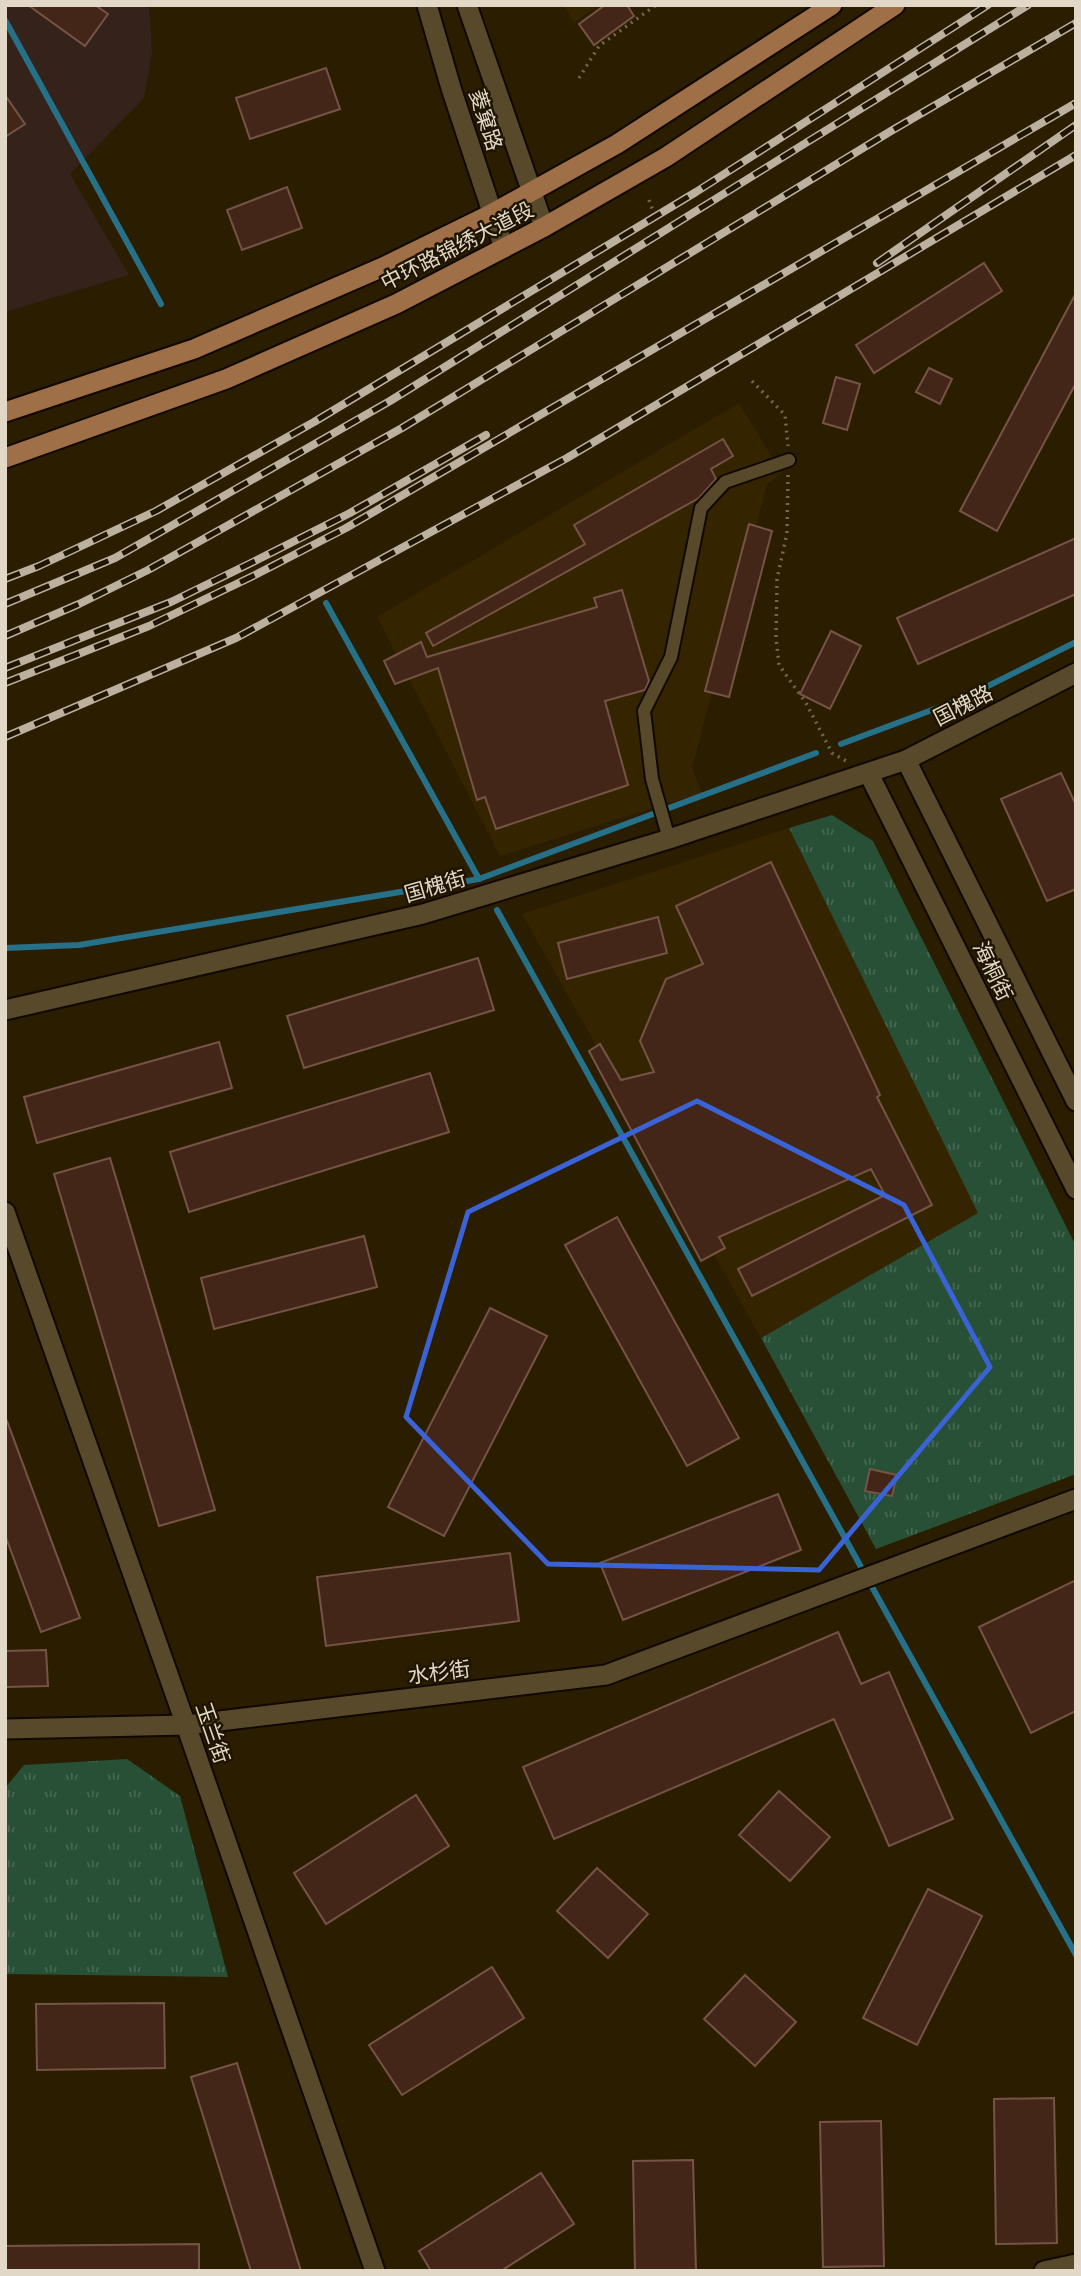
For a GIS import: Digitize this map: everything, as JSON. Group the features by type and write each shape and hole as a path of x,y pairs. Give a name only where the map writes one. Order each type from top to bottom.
{"main road":[{"name":"中环路锦绣大道段","path":"5,412 194,349 383,267 492,214 655,122 832,5"},
{"name":"中环路锦绣大道段","path":"5,458 226,379 396,304 544,227 666,157 895,5"}],"street":[{"name":"菱窠路","path":"427,5 504,248"},
{"name":"菱窠路","path":"467,5 544,227"},
{"name":"国槐路","path":"869,774 906,760 1076,673"},
{"name":"海桐街","path":"906,760 1076,1101"},
{"name":"国槐街","path":"5,1010 423,914 669,839 869,774"},
{"name":"海桐街","path":"869,774 1076,1189"},
{"name":"玉兰街","path":"5,1212 375,2271"},
{"name":"水杉街","path":"5,1729 186,1725 606,1675 1076,1499"},
{"path":"1044,2271 1076,2264"}],"lane":[{"path":"669,839 652,779 644,711 671,657 701,508 725,482 789,460"}],"path":[{"path":"579,78 599,46 656,5"},
{"path":"649,200 653,211"},
{"path":"752,381 785,415 789,460 787,533 777,579 776,638 779,665 806,703 832,753 869,774"}],"highlighted area":[{"path":"697,1101 904,1205 990,1367 819,1570 548,1564 406,1417 468,1212"}],"shaded area":[{"path":"5,5 149,5 152,53 144,98 70,174 129,275 5,312"},
{"path":"563,5 599,5 574,23"},
{"path":"739,403 782,473 767,485 692,768 702,793 500,856 377,617"},
{"path":"789,828 979,1213 761,1338 522,914"}],"green space":[{"path":"832,815 873,841 1076,1246 1076,1474 876,1549 761,1338 978,1213 789,828"},
{"path":"127,1759 180,1796 228,1977 5,1974 5,1788 24,1765"}],"building":[{"path":"28,5 95,5 108,14 85,46"},
{"path":"605,5 627,5 634,16 594,45 579,24"},
{"path":"326,68 340,109 250,139 236,98"},
{"path":"5,95 25,124 5,137"},
{"path":"287,187 302,228 242,250 227,210"},
{"path":"984,263 1002,291 874,373 856,345"},
{"path":"1076,293 1076,383 997,531 960,511"},
{"path":"929,368 952,379 940,404 916,392"},
{"path":"836,377 860,384 847,430 823,423"},
{"path":"723,439 733,456 711,469 716,479 699,498 433,646 426,633 585,544 574,525"},
{"path":"749,524 772,531 729,697 705,691"},
{"path":"1076,538 1076,594 918,664 897,618"},
{"path":"622,590 649,681 645,690 605,701 628,785 496,829 485,797 477,800 438,668 395,684 384,661 421,642 427,657 597,607 594,598"},
{"path":"831,631 861,646 830,709 800,694"},
{"path":"1061,773 1076,805 1076,889 1047,901 1001,799"},
{"path":"771,862 880,1095 877,1097 932,1205 752,1296 738,1269 885,1195 871,1169 719,1237 725,1248 701,1261 589,1051 600,1044 621,1080 654,1072 640,1041 666,979 703,964 676,906"},
{"path":"658,917 667,953 567,979 558,943"},
{"path":"478,958 494,1010 304,1068 287,1016"},
{"path":"219,1042 232,1088 37,1143 24,1097"},
{"path":"430,1073 449,1132 189,1212 170,1152"},
{"path":"110,1158 215,1510 159,1526 54,1174"},
{"path":"617,1217 739,1438 687,1466 565,1245"},
{"path":"364,1236 377,1287 214,1329 201,1278"},
{"path":"490,1308 547,1336 444,1536 388,1507"},
{"path":"5,1421 80,1618 41,1632 5,1535"},
{"path":"870,1469 897,1475 892,1496 865,1491"},
{"path":"778,1494 801,1550 623,1620 600,1563"},
{"path":"510,1553 519,1621 326,1646 317,1577"},
{"path":"1076,1580 1076,1711 1031,1733 979,1627"},
{"path":"838,1632 861,1684 889,1672 953,1819 889,1846 834,1719 554,1839 523,1767"},
{"path":"46,1650 48,1686 5,1687 5,1651"},
{"path":"779,1791 830,1837 790,1881 739,1835"},
{"path":"416,1795 449,1846 326,1924 294,1873"},
{"path":"597,1868 648,1914 608,1958 557,1911"},
{"path":"928,1889 982,1916 917,2045 863,2018"},
{"path":"492,1967 524,2018 402,2095 369,2045"},
{"path":"745,1975 796,2022 755,2066 704,2019"},
{"path":"164,2003 165,2068 37,2070 36,2004"},
{"path":"237,2063 301,2271 251,2271 191,2077"},
{"path":"1054,2098 1057,2243 996,2244 994,2099"},
{"path":"881,2121 884,2266 823,2267 820,2122"},
{"path":"693,2160 696,2271 635,2271 633,2161"},
{"path":"541,2173 574,2224 501,2271 431,2271 419,2251"},
{"path":"199,2244 199,2271 5,2271 5,2246"}],"waterway":[{"path":"5,20 161,304"},
{"path":"326,603 479,879"},
{"path":"841,744 964,698 1076,642"},
{"path":"5,948 79,945 479,879 816,753"},
{"path":"497,910 1076,1955"}],"railway":[{"path":"5,579 39,566 156,511 314,422 696,192 988,5"},
{"path":"5,604 115,558 390,401 1028,5"},
{"path":"5,636 148,570 402,428 891,131 1076,23"},
{"path":"5,683 149,626 346,528 1076,103"},
{"path":"877,263 1076,125"},
{"path":"5,737 236,638 567,458 1076,155"},
{"path":"5,668 171,602 350,513 486,435"}]}
